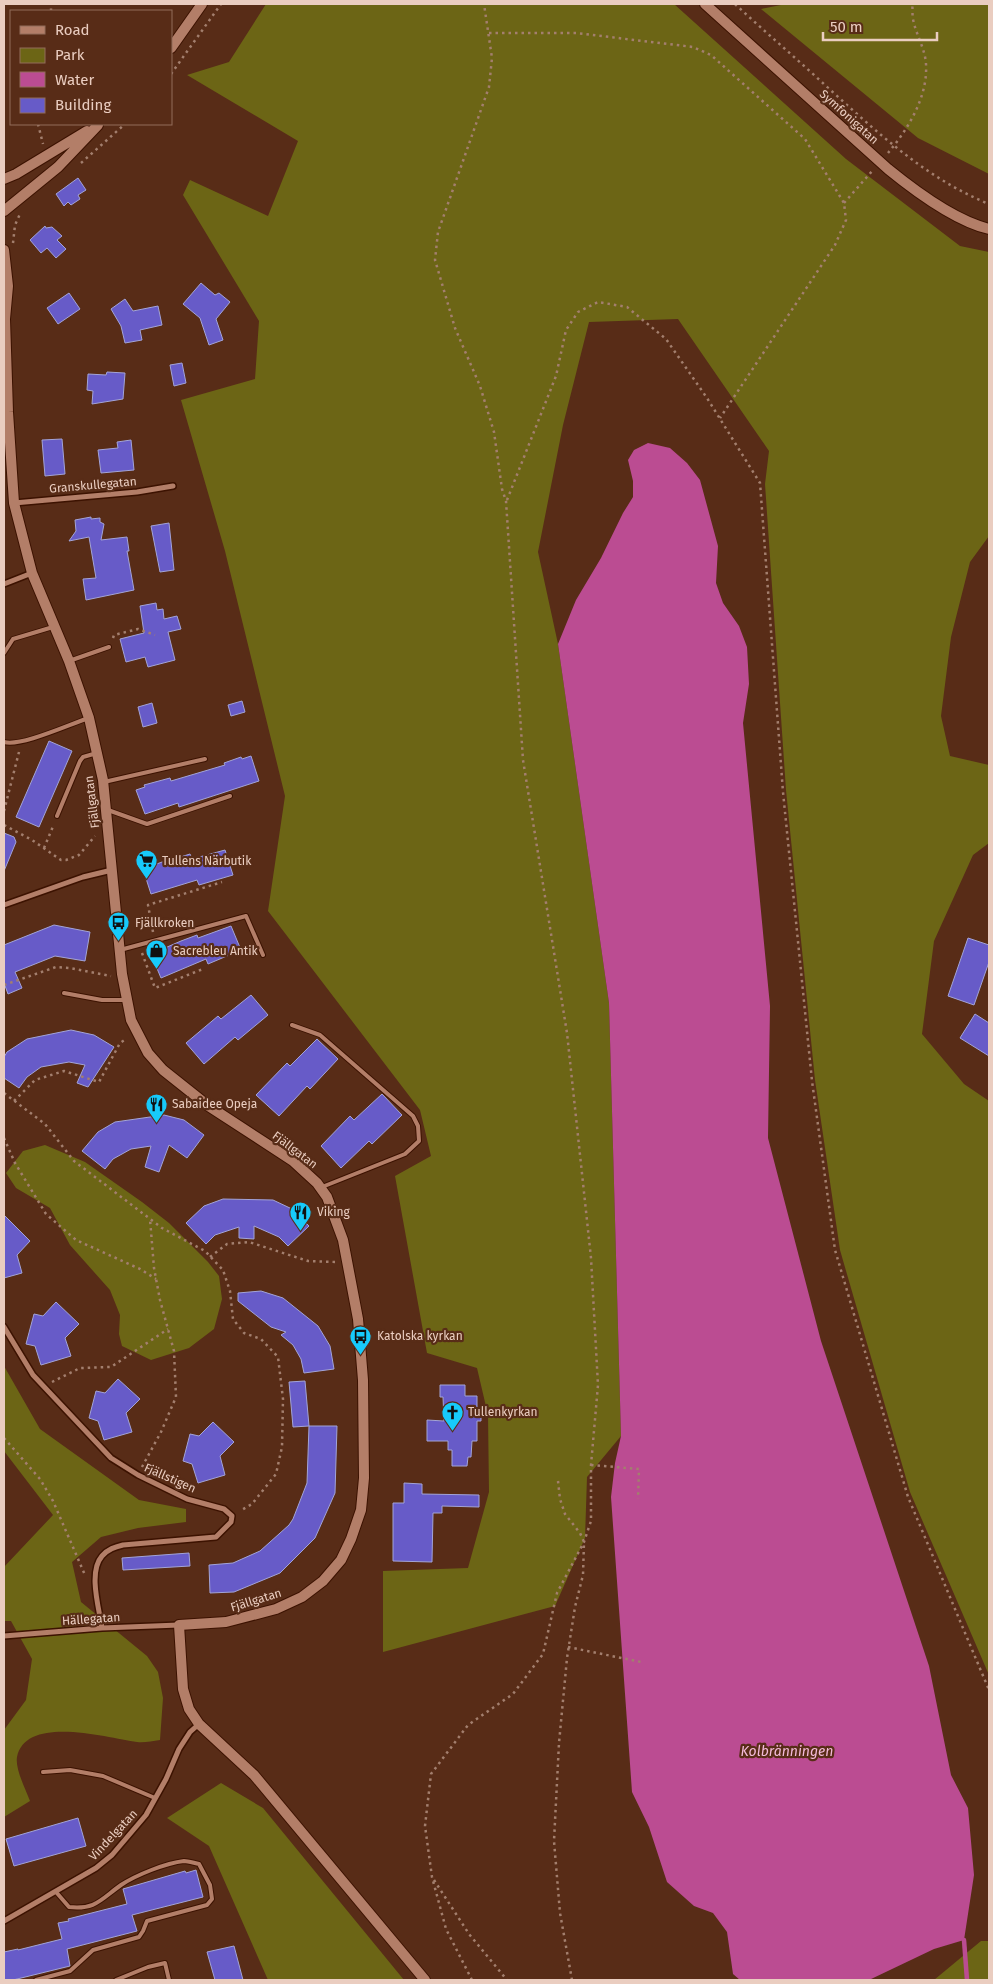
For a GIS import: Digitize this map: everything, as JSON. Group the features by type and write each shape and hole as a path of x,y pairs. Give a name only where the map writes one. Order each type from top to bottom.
{"street":[{"path":"172,47 202,4"},
{"name":"Symfonigatan","path":"705,4 912,189 952,213 989,229"},
{"path":"4,179 16,174 97,125"},
{"path":"4,211 38,181 58,168 98,125"},
{"name":"Fjällgatan","path":"4,250 8,286 5,316 7,455 14,503 32,573 69,661 89,718 104,782 122,974 126,1000 136,1033 153,1059 181,1086 294,1161 308,1173 327,1197 349,1263 358,1319 363,1380 364,1478 361,1510 352,1539 341,1560 323,1580 302,1597 276,1609 226,1622 179,1625"},
{"name":"Granskullegatan","path":"14,503 136,492 172,486"},
{"path":"4,584 32,573"},
{"path":"4,905 83,877 113,870"},
{"name":"Fjällstigen","path":"4,1327 33,1375 111,1458 138,1475 187,1499 224,1509 232,1516"},
{"path":"102,1628 94,1575 98,1562 110,1550 123,1544 216,1537 231,1522 232,1516"},
{"path":"179,1625 183,1689 189,1710 199,1724 254,1775 425,1980"},
{"name":"Hällegatan","path":"4,1636 102,1628 179,1625"},
{"name":"Vindelgatan","path":"4,1921 96,1868 112,1855 146,1815 179,1748 190,1732 199,1724"}],"lane":[{"path":"4,653 13,639 54,627"},
{"path":"69,661 109,647"},
{"path":"4,742 10,744 89,718"},
{"path":"57,816 80,761 83,757 97,753"},
{"path":"104,782 205,759"},
{"path":"106,809 147,824 230,796"},
{"path":"120,950 246,916 264,955"},
{"path":"64,993 112,1001 126,1000"},
{"path":"292,1025 320,1034 413,1116 418,1126 419,1141 405,1154 320,1188"},
{"path":"43,1772 70,1770 103,1776 155,1798"},
{"path":"36,1980 70,1971 93,1950 139,1936 144,1931 147,1921 207,1905 212,1899 210,1885 199,1864 185,1861 157,1868 121,1886 102,1902 81,1908 69,1907 56,1892"},
{"path":"116,1980 148,1967 165,1963 169,1980"}],"path":[{"path":"172,73 221,4"},
{"path":"472,1980 446,1929 432,1877 425,1826 431,1774 468,1725 513,1694 543,1654 558,1593 584,1542 592,1521 591,1465 598,1385 591,1258 567,1033 523,760 506,501 502,489 494,432 480,386 455,328 435,260 438,232 489,87 492,58 484,4"},
{"path":"735,4 894,146 930,174 958,190 989,204"},
{"path":"844,203 894,146 913,118 923,89 926,65 921,40 913,20 912,4"},
{"path":"488,33 576,33 693,47 711,55 805,139 844,203 846,220 835,246 720,418"},
{"path":"506,501 556,376 566,330 578,312 598,302 627,307 666,339 720,418 760,483 784,802 812,1081 835,1250 908,1497 989,1690"},
{"path":"109,647 114,635 138,629 155,635"},
{"path":"4,811 23,740"},
{"path":"44,848 57,816"},
{"path":"4,825 61,860 80,855 95,836 108,833"},
{"path":"155,940 148,905 222,882"},
{"path":"139,945 154,988 203,969"},
{"path":"4,985 56,967 113,977 122,974"},
{"path":"14,1101 35,1080 64,1071 99,1082 120,1043 136,1033"},
{"path":"4,1093 45,1124 74,1161 162,1228 205,1251 223,1270 230,1291 233,1319 244,1333 261,1339 278,1357 283,1398 282,1447 276,1474 252,1504 232,1516"},
{"path":"4,1138 15,1164 46,1214 76,1240 140,1269 156,1280"},
{"path":"138,1475 176,1397 174,1351 156,1280 150,1219"},
{"path":"210,1257 227,1244 249,1242 308,1261 349,1263"},
{"path":"43,1386 80,1368 110,1368 168,1328"},
{"path":"4,1438 40,1479 53,1501 86,1575 94,1575"},
{"path":"591,1465 638,1469 638,1499"},
{"path":"558,1481 560,1499 565,1514 584,1542 582,1575 568,1648 559,1743 554,1841 560,1913 572,1980"},
{"path":"568,1648 641,1662"},
{"path":"432,1877 469,1934 507,1980"}],"green space":[{"path":"266,4 674,4 846,159 960,246 989,252 989,536 970,562 951,637 941,716 950,756 989,765 989,843 973,855 934,941 922,1034 964,1084 989,1101 989,1675 910,1492 840,1250 815,1080 786,790 765,484 769,451 678,319 589,322 563,425 538,552 558,644 609,1003 621,1436 587,1477 585,1538 555,1606 383,1652 383,1571 468,1568 489,1492 488,1415 477,1368 427,1353 395,1176 431,1156 420,1110 268,911 285,796 225,551 181,400 255,379 259,321 183,195 190,180 268,216 298,141 187,75 229,62"},
{"path":"786,4 989,4 989,174 918,138 761,9"},
{"path":"45,1145 85,1162 142,1202 169,1223 208,1262 219,1276 222,1299 214,1329 189,1348 151,1360 122,1346 119,1334 120,1315 110,1290 70,1245 50,1208 16,1188 6,1173 23,1151"},
{"path":"4,1366 40,1429 139,1500 186,1509 186,1522 138,1528 101,1537 72,1562 81,1602 147,1656 158,1672 163,1698 160,1740 140,1742 70,1732 51,1732 35,1736 24,1744 17,1757 19,1773 30,1801 4,1817 4,1730 26,1700 32,1659 11,1621 4,1621 4,1567 53,1515 4,1451"},
{"path":"221,1783 263,1808 404,1980 268,1980 209,1846 167,1818"},
{"path":"981,1941 989,1941 989,1980 934,1980"}],"water":[{"name":"Kolbränningen","path":"648,443 670,448 687,463 700,480 718,546 716,583 723,603 739,626 747,647 749,684 743,723 770,1006 768,1138 821,1341 929,1666 951,1775 968,1808 974,1875 964,1940 934,1949 869,1980 740,1980 733,1974 727,1932 713,1913 694,1906 667,1882 649,1827 632,1792 611,1497 615,1463 621,1436 609,1003 558,644 576,600 601,558 633,497 633,481 628,460 634,450"}],"building":[{"path":"78,178 86,190 78,195 80,199 71,205 68,202 64,206 56,194"},
{"path":"45,226 46,228 52,227 62,236 57,240 66,249 56,258 47,248 41,253 30,240"},
{"path":"201,283 215,295 219,293 230,302 216,319 223,340 209,345 200,318 183,304"},
{"path":"69,293 80,309 58,324 47,308"},
{"path":"125,299 133,311 158,306 162,325 140,330 142,340 125,343 121,326 111,309"},
{"path":"182,363 186,383 174,386 170,365"},
{"path":"107,372 125,373 123,399 92,404 93,391 87,390 88,374 106,375"},
{"path":"62,439 65,474 45,476 42,440"},
{"path":"131,440 134,470 101,473 98,450 118,448 117,442"},
{"path":"91,517 91,519 100,518 100,522 104,524 101,540 127,537 129,551 127,551 134,590 86,600 83,579 96,578 89,537 69,541 76,531 75,520"},
{"path":"169,523 174,570 160,572 151,526"},
{"path":"156,603 157,610 163,609 164,619 177,616 181,629 168,632 175,660 148,667 145,657 126,662 120,639 144,633 140,606"},
{"path":"242,701 245,712 231,716 228,705"},
{"path":"152,703 157,723 143,727 138,707"},
{"path":"49,741 72,751 39,827 16,817"},
{"path":"251,756 259,781 179,807 178,803 145,814 136,790 145,787 144,785 170,778 171,781 225,765 224,763 241,757 242,759"},
{"path":"4,833 14,837 16,842 4,871"},
{"path":"225,850 233,875 199,885 197,880 151,894 143,869 190,854 192,859"},
{"path":"54,925 90,932 85,961 55,956 15,972 22,988 8,994 4,983 4,945"},
{"path":"231,926 241,950 208,964 206,959 161,978 151,954 197,935 198,938"},
{"path":"968,938 989,945 989,962 974,1005 948,996"},
{"path":"251,995 268,1015 238,1040 235,1037 204,1064 186,1043 218,1016 221,1019"},
{"path":"975,1014 989,1023 989,1056 960,1038"},
{"path":"71,1030 94,1035 114,1047 88,1087 77,1083 85,1065 69,1062 41,1067 27,1077 19,1088 4,1078 4,1057 7,1052 27,1039"},
{"path":"317,1039 338,1059 310,1089 307,1086 279,1116 256,1095 287,1063 290,1066"},
{"path":"382,1094 402,1115 372,1144 369,1141 341,1168 321,1146 350,1116 354,1120"},
{"path":"164,1115 184,1120 204,1135 187,1158 169,1145 159,1172 145,1167 151,1146 131,1149 113,1159 105,1169 82,1151 98,1132 115,1122"},
{"path":"223,1199 273,1200 292,1209 309,1226 288,1246 279,1237 254,1226 254,1239 239,1238 239,1227 215,1235 206,1244 186,1223 204,1206"},
{"path":"4,1215 30,1241 17,1255 22,1273 4,1278"},
{"path":"261,1291 283,1298 318,1326 330,1346 334,1369 304,1373 301,1359 293,1345 281,1335 286,1332 271,1327 238,1301 238,1293"},
{"path":"56,1302 79,1324 65,1338 71,1356 41,1365 35,1346 26,1344 34,1314 43,1316"},
{"path":"118,1379 140,1399 126,1413 132,1432 104,1440 98,1421 89,1418 96,1391 105,1393"},
{"path":"305,1381 309,1426 293,1427 289,1382"},
{"name":"Tullenkyrkan","path":"440,1385 465,1385 465,1396 477,1396 477,1408 481,1408 481,1421 477,1421 477,1441 472,1441 471,1457 468,1457 467,1466 452,1466 452,1450 448,1450 448,1441 427,1441 427,1420 444,1421 443,1397 440,1397"},
{"path":"213,1422 234,1442 220,1456 225,1475 198,1483 192,1464 183,1461 190,1434 199,1436"},
{"path":"309,1426 337,1426 335,1493 315,1538 280,1573 234,1592 210,1593 209,1565 233,1563 260,1551 289,1525 293,1519 307,1483"},
{"path":"404,1483 422,1484 422,1494 479,1495 479,1507 442,1506 442,1513 433,1513 432,1562 393,1561 393,1503 404,1503"},
{"path":"189,1553 190,1566 123,1570 122,1558"},
{"path":"78,1818 86,1846 14,1866 6,1839"},
{"path":"196,1870 203,1897 132,1915 137,1931 67,1949 70,1966 13,1980 4,1980 4,1952 62,1939 58,1923 127,1904 123,1889 185,1871 186,1873"},
{"path":"234,1946 243,1980 215,1980 207,1952"}],"waterway":[{"path":"964,1940 967,1980"}],"place":[{"name":"Tullens Närbutik","path":"146,880"},
{"name":"Fjällkroken","path":"119,942"},
{"name":"Sacrebleu Antik","path":"157,970"},
{"name":"Sabaidee Opeja","path":"156,1123"},
{"name":"Viking","path":"301,1231"},
{"name":"Katolska kyrkan","path":"361,1355"},
{"name":"Tullenkyrkan","path":"452,1431"}]}
